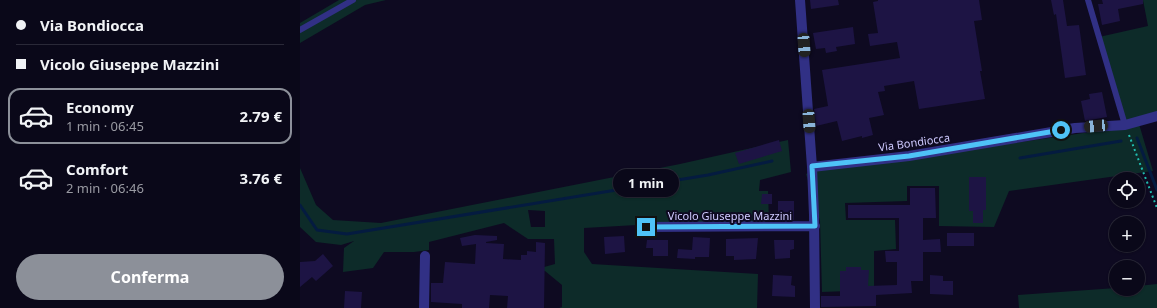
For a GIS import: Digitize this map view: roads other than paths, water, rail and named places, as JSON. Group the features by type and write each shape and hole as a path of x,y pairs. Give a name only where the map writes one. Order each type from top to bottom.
{"street":[{"path":"800,0 815,226 815,308"},
{"name":"Via Bondiocca","path":"812,166 909,156 1075,128 1125,124 1157,116"},
{"name":"Vicolo Giuseppe Mazzini","path":"646,227 815,226"},
{"path":"424,308 425,256"}],"lane":[{"path":"300,30 353,0"},
{"path":"1088,0 1125,124"}],"waterway":[{"path":"1137,138 1157,190"},
{"path":"1020,158 1121,141"},
{"path":"300,205 317,230 347,234 708,175 772,161"}]}
